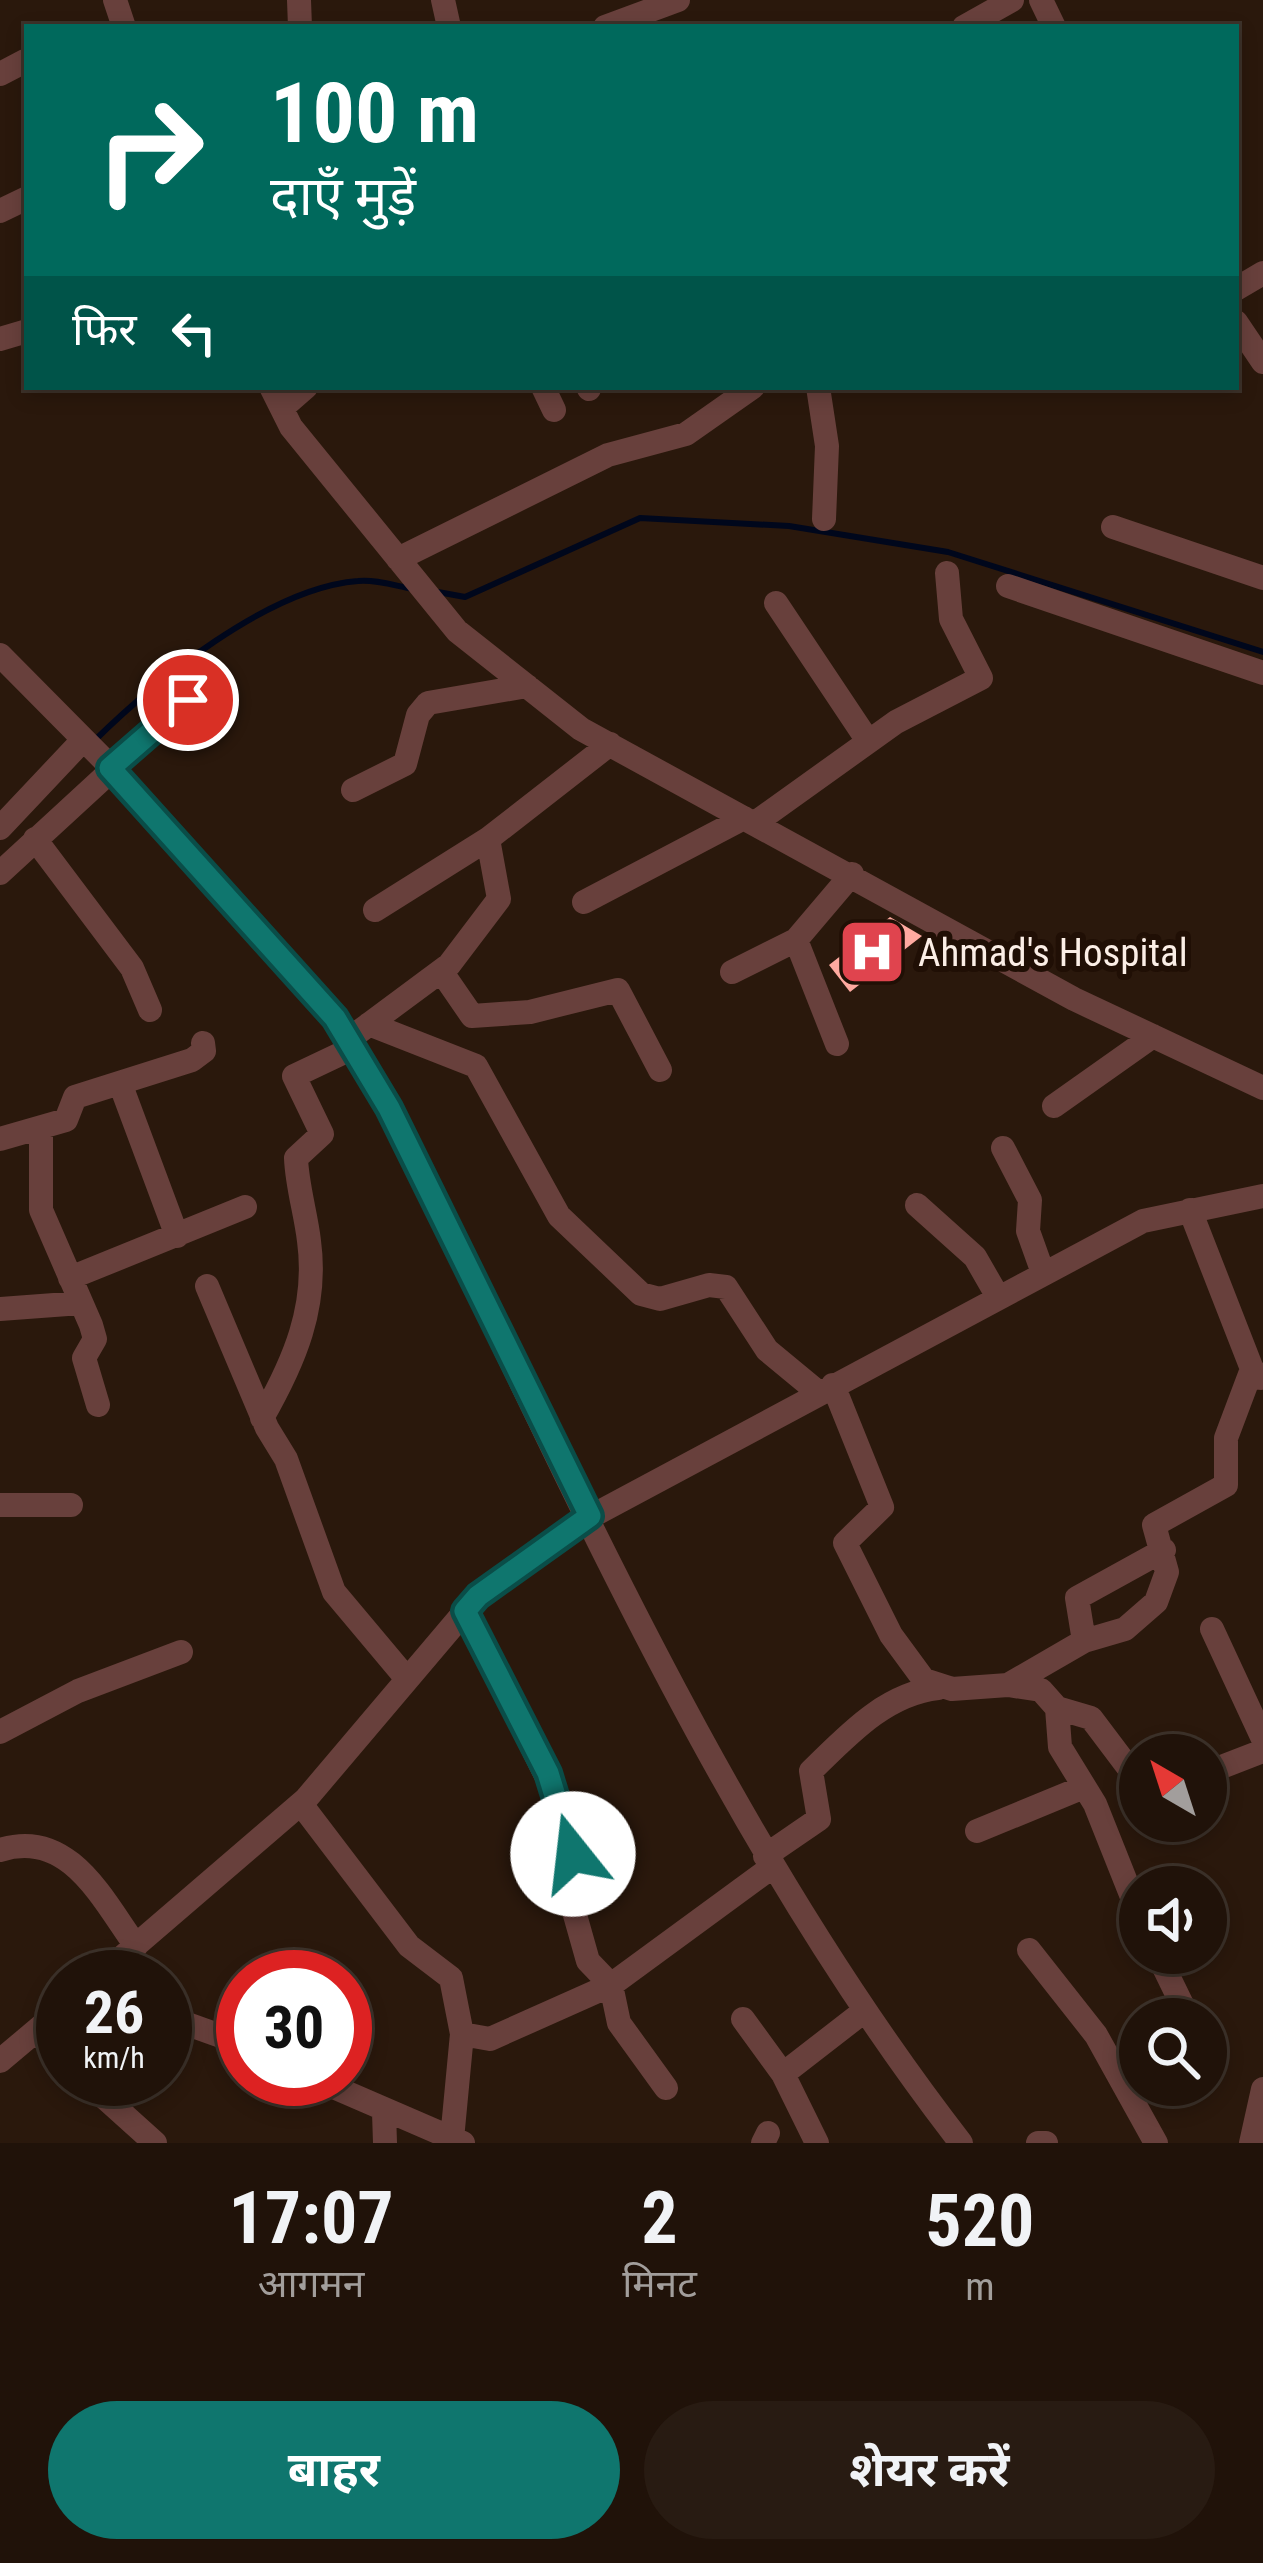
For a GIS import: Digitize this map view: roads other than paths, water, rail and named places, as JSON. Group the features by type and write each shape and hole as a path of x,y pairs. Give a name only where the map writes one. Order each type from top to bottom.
{"street":[{"path":"613,24 678,0"},
{"path":"969,24 1012,0"},
{"path":"1239,326 1263,362"},
{"path":"403,565 608,455 686,434 749,390"},
{"path":"818,390 827,446 824,519"},
{"path":"276,397 449,622 527,686 610,744 1074,999 1263,1088"},
{"path":"1113,527 1263,578"},
{"path":"584,902 750,820 868,741 981,678 952,619 947,573"},
{"path":"1008,586 1263,673"},
{"path":"776,604 868,741"},
{"path":"0,655 97,753 335,1018 389,1108 590,1516 769,1862 863,2012 961,2143"},
{"path":"353,790 404,764 418,716 428,703 527,686"},
{"path":"0,828 97,753 188,700"},
{"path":"375,910 488,839 610,744"},
{"path":"0,873 35,839 97,753"},
{"path":"35,839 132,968 150,1010"},
{"path":"262,1418 293,1365 308,1301 310,1246 296,1158 322,1134 294,1076 351,1044 369,1024 441,971 502,893 488,839"},
{"path":"732,972 796,940 852,874"},
{"path":"796,940 837,1044"},
{"path":"441,971 472,1016 530,1012 618,990 660,1070"},
{"path":"369,1024 476,1066 559,1216 641,1294 660,1299 709,1285 726,1287 767,1350 826,1389 882,1507 846,1537 847,1550 916,1673 938,1688"},
{"path":"1054,1106 1153,1036"},
{"path":"0,1139 67,1120 75,1097 193,1060 204,1051 203,1042"},
{"path":"120,1083 176,1236"},
{"path":"41,1129 41,1210 95,1340 84,1358 98,1405"},
{"path":"1004,1148 1030,1200 1028,1231 1042,1274"},
{"path":"131,1950 301,1804 478,1596 590,1516 1143,1221 1263,1196"},
{"path":"917,1205 975,1257 998,1298"},
{"path":"70,1278 245,1207"},
{"path":"1007,1685 1084,1641 1125,1629 1156,1602 1167,1572 1155,1532 1159,1520 1226,1485 1226,1438 1257,1374 1190,1210"},
{"path":"207,1286 262,1418 286,1459 334,1592 407,1679"},
{"path":"0,1309 81,1303"},
{"path":"0,1505 71,1505"},
{"path":"1084,1641 1077,1598 1164,1550"},
{"path":"465,1611 548,1773 573,1845 564,1876 588,1960 611,1985 620,2023 666,2088"},
{"path":"1212,1630 1263,1739"},
{"path":"0,1732 78,1691 181,1652"},
{"path":"462,2034 490,2039 611,1985 819,1819 811,1771 855,1728 909,1691 1007,1685 1041,1690 1057,1708 1091,1718 1119,1755"},
{"path":"1057,1708 1060,1747 1084,1787 1119,1868"},
{"path":"1227,1765 1263,1751"},
{"path":"977,1831 1084,1787"},
{"path":"301,1804 409,1946 451,1978 462,2034 458,2141 371,2106"},
{"path":"0,1850 46,1848 74,1860 136,1946"},
{"path":"1029,1950 1096,2035 1156,2143"},
{"path":"783,2074 863,2012"},
{"path":"743,2019 783,2074 817,2143"},
{"path":"0,2061 36,2031"},
{"path":"1251,2143 1263,2090"},
{"path":"114,2106 155,2143"},
{"path":"384,2112 385,2143"}],"waterway":[{"path":"438,592 465,597 640,518 789,526 948,552 1263,652"},
{"path":"93,742 180,666 287,601 323,587 358,581 413,589"}],"place":[{"name":"Ahmad's Hospital","path":"872,952"}]}
